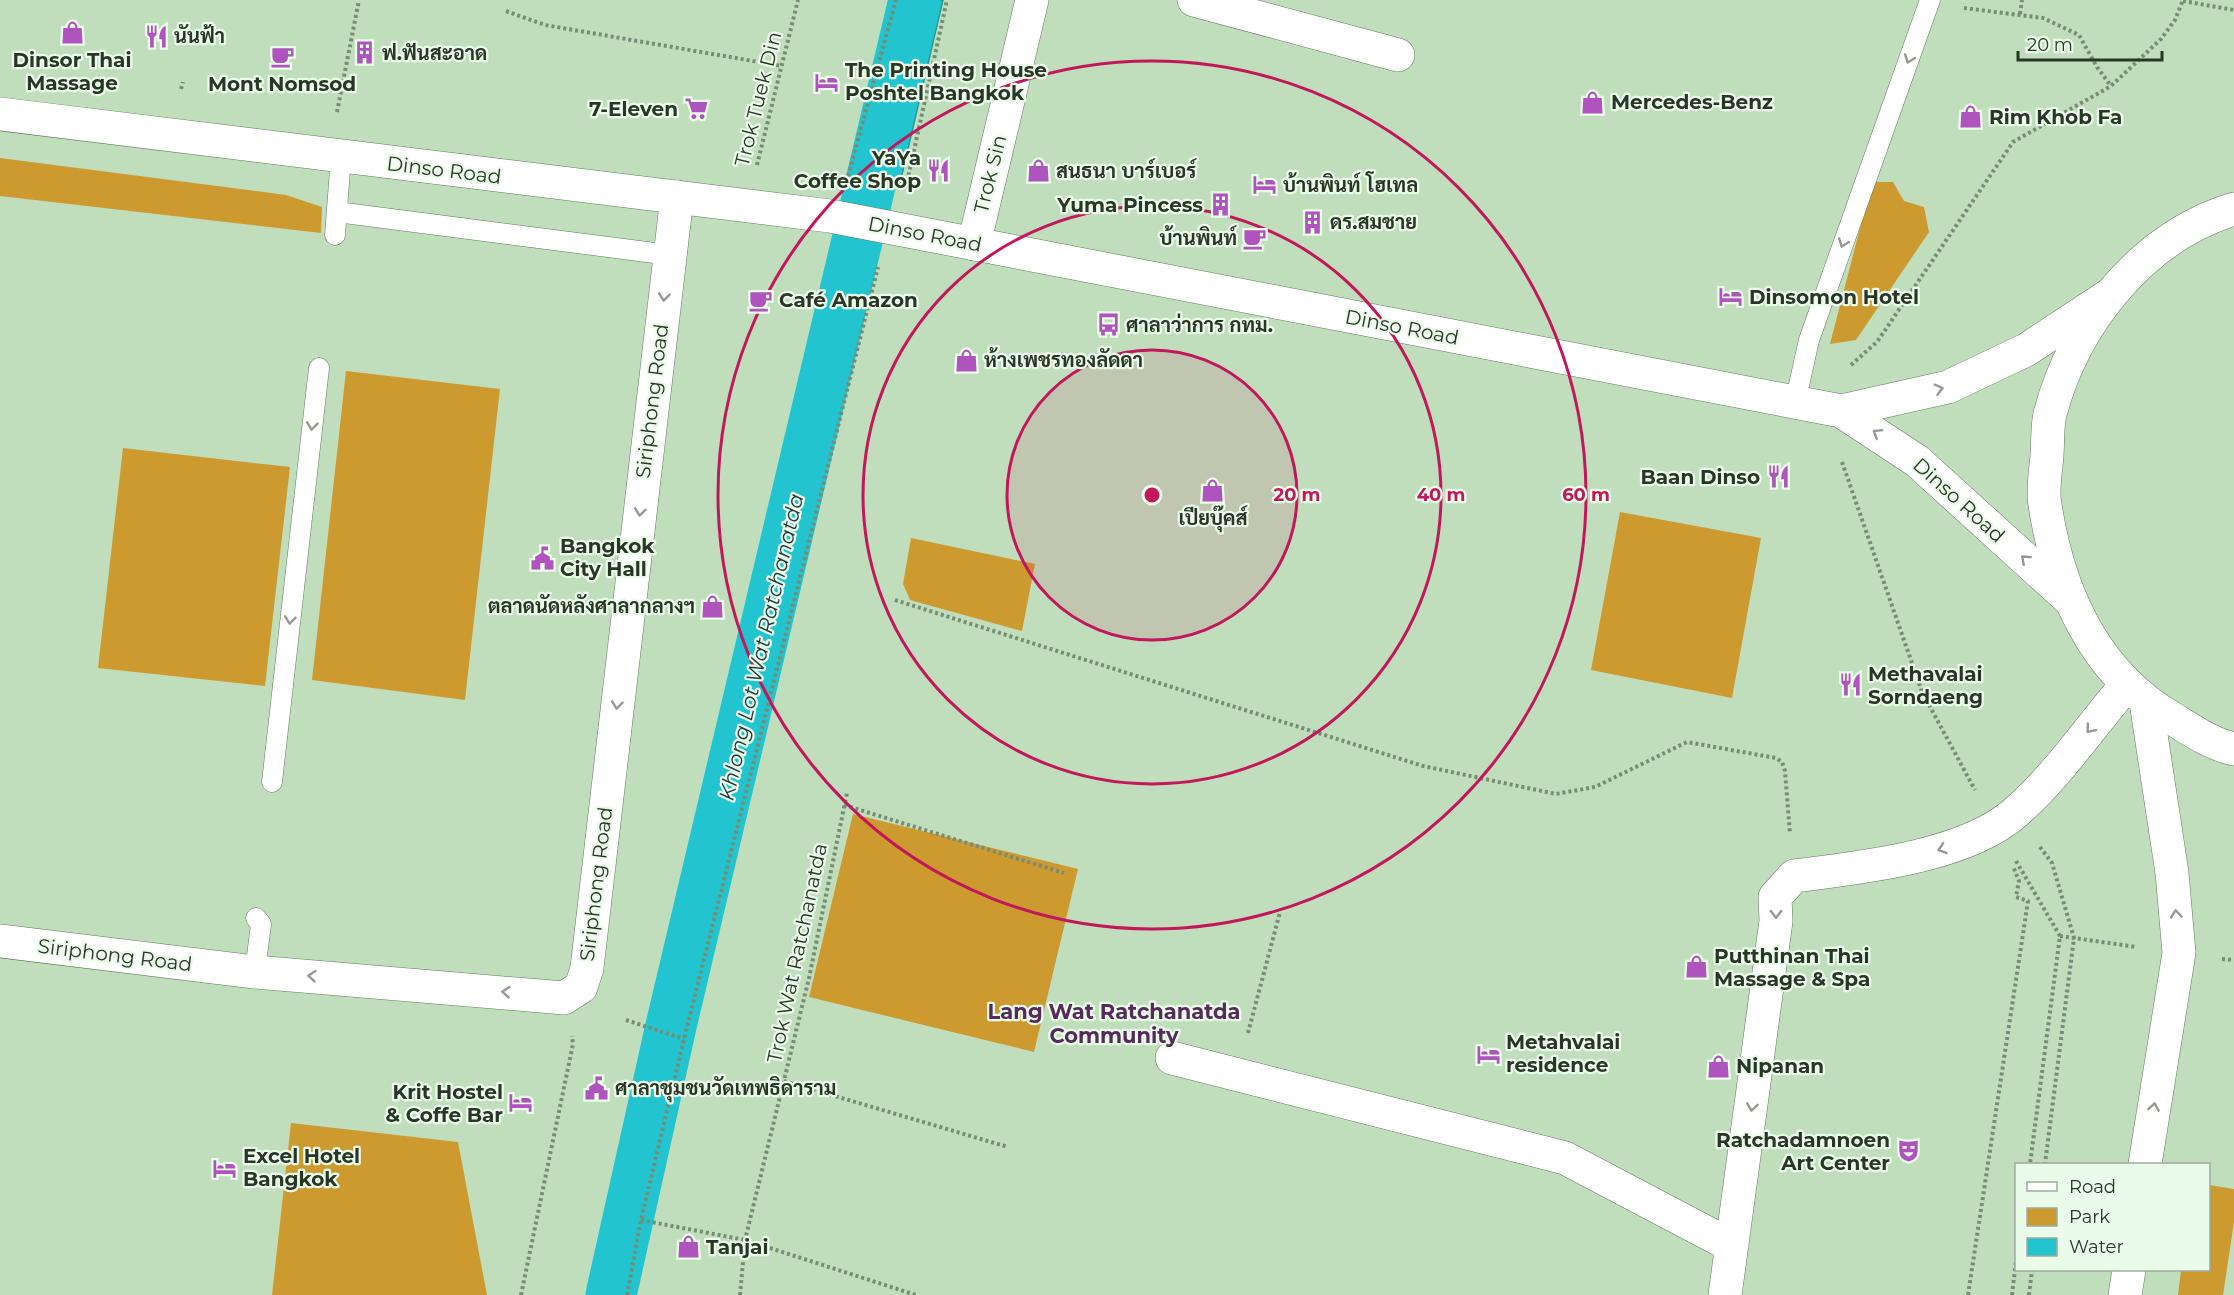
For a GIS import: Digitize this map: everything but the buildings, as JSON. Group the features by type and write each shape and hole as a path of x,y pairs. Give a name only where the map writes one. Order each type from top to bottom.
{"main road":[{"name":"Trok Sin","path":"974,244 1032,0"},
{"path":"1194,0 1398,55"},
{"name":"Dinso Road","path":"0,114 830,216 1841,411 1957,383 2026,350 2108,296"},
{"path":"2234,185 2226,211 2159,248 2108,296 2072,352 2050,415 2044,503 2068,598 2094,644 2137,693 2220,746 2234,749"},
{"name":"Siriphong Road","path":"0,941 255,972 564,998 581,987 587,968 677,198"},
{"name":"Dinso Road","path":"1841,411 1917,461 2068,598"},
{"path":"1725,1295 1774,932 1775,897 1794,876 1869,867 1941,850 1995,826 2015,813 2137,693"},
{"path":"2137,693 2172,873 2179,953 2145,1163"},
{"path":"1172,1058 1565,1158 1732,1246"},
{"path":"2125,1295 2129,1271"}],"lane":[{"path":"1795,403 1809,340 1930,2"},
{"path":"334,235 341,157"},
{"path":"337,212 670,255"},
{"path":"272,782 319,368"},
{"path":"255,972 261,924 256,918"}],"path":[{"path":"337,112 359,0"},
{"name":"Trok Tuek Din","path":"750,205 758,156 798,0"},
{"path":"847,178 896,0"},
{"path":"903,198 947,0"},
{"path":"2020,14 2022,0"},
{"path":"1852,362 1877,342 2013,142 2111,86 2161,39 2175,20 2183,1 2234,10"},
{"path":"1930,2 2043,18 2079,35 2111,86"},
{"path":"506,11 545,25 782,66"},
{"path":"181,89 183,82"},
{"path":"627,1295 641,1220 684,1039 878,267"},
{"path":"895,600 1423,766 1556,794 1595,787 1687,742 1776,758 1782,762 1785,771 1794,876"},
{"name":"Trok Wat Ratchanatda","path":"740,1295 745,1240 809,978 847,793"},
{"path":"844,805 1064,873"},
{"path":"2038,846 2052,863 2074,938 2045,1163"},
{"path":"1968,1295 2028,901 2016,897 2019,881 2016,871 2007,859"},
{"path":"1237,1075 1280,912"},
{"path":"521,1295 573,1044 564,998"},
{"path":"626,1020 684,1039"},
{"path":"784,1081 1008,1148"},
{"path":"641,1220 745,1240 916,1295"},
{"path":"2012,1295 2015,1270"},
{"path":"2029,1295 2032,1271"}],"green space":[{"path":"0,158 286,195 322,207 321,233 0,196"},
{"path":"1872,182 1893,182 1904,201 1924,207 1929,232 1856,340 1830,344"},
{"path":"346,371 500,389 465,700 312,680"},
{"path":"123,448 290,467 265,686 98,668"},
{"path":"1620,512 1761,538 1732,698 1591,670"},
{"path":"911,538 1035,564 1022,631 910,600 903,584"},
{"path":"853,814 1078,869 1034,1052 809,997"},
{"path":"291,1123 458,1142 487,1295 272,1295"},
{"path":"2210,1185 2234,1189 2234,1222 2223,1295 2178,1295 2181,1271 2210,1271"}],"water":[{"path":"901,0 943,0 900,183 855,175"}],"waterway":[{"name":"Khlong Lot Wat Ratchanatda","path":"611,1295 671,1026 914,0"}],"place":[{"name":"Dinsor Thai Massage","path":"72,33"},
{"name":"นันฟ้า","path":"156,36"},
{"name":"ฟ.ฟันสะอาด","path":"364,53"},
{"name":"Mont Nomsod","path":"282,56"},
{"name":"The Printing House Poshtel Bangkok","path":"827,82"},
{"name":"Mercedes-Benz","path":"1593,102"},
{"name":"7-Eleven","path":"696,109"},
{"name":"Rim Khob Fa","path":"1971,117"},
{"name":"YaYa Coffee Shop","path":"939,170"},
{"name":"สนธนา บาร์เบอร์","path":"1038,171"},
{"name":"บ้านพินท์ โฮเทล","path":"1265,185"},
{"name":"Yuma Pincess","path":"1221,205"},
{"name":"ดร.สมชาย","path":"1312,222"},
{"name":"บ้านพินท์","path":"1255,238"},
{"name":"Dinsomon Hotel","path":"1731,297"},
{"name":"Café Amazon","path":"761,300"},
{"name":"ศาลาว่าการ กทม.","path":"1108,325"},
{"name":"ห้างเพชรทองลัดดา","path":"966,360"},
{"name":"Baan Dinso","path":"1778,477"},
{"name":"เปียบุ๊คส์","path":"1213,491"},
{"name":"Bangkok City Hall","path":"542,558"},
{"name":"ตลาดนัดหลังศาลากลางฯ","path":"713,606"},
{"name":"Methavalai Sorndaeng","path":"1850,685"},
{"name":"Putthinan Thai Massage & Spa","path":"1696,967"},
{"name":"Metahvalai residence","path":"1488,1054"},
{"name":"Nipanan","path":"1718,1066"},
{"name":"ศาลาชุมชนวัดเทพธิดาราม","path":"597,1088"},
{"name":"Krit Hostel & Coffe Bar","path":"521,1103"},
{"name":"Ratchadamnoen Art Center","path":"1908,1151"},
{"name":"Excel Hotel Bangkok","path":"225,1168"},
{"name":"Tanjai","path":"688,1247"}],"district":[{"name":"Lang Wat Ratchanatda Community","path":"1114,1023"}]}
